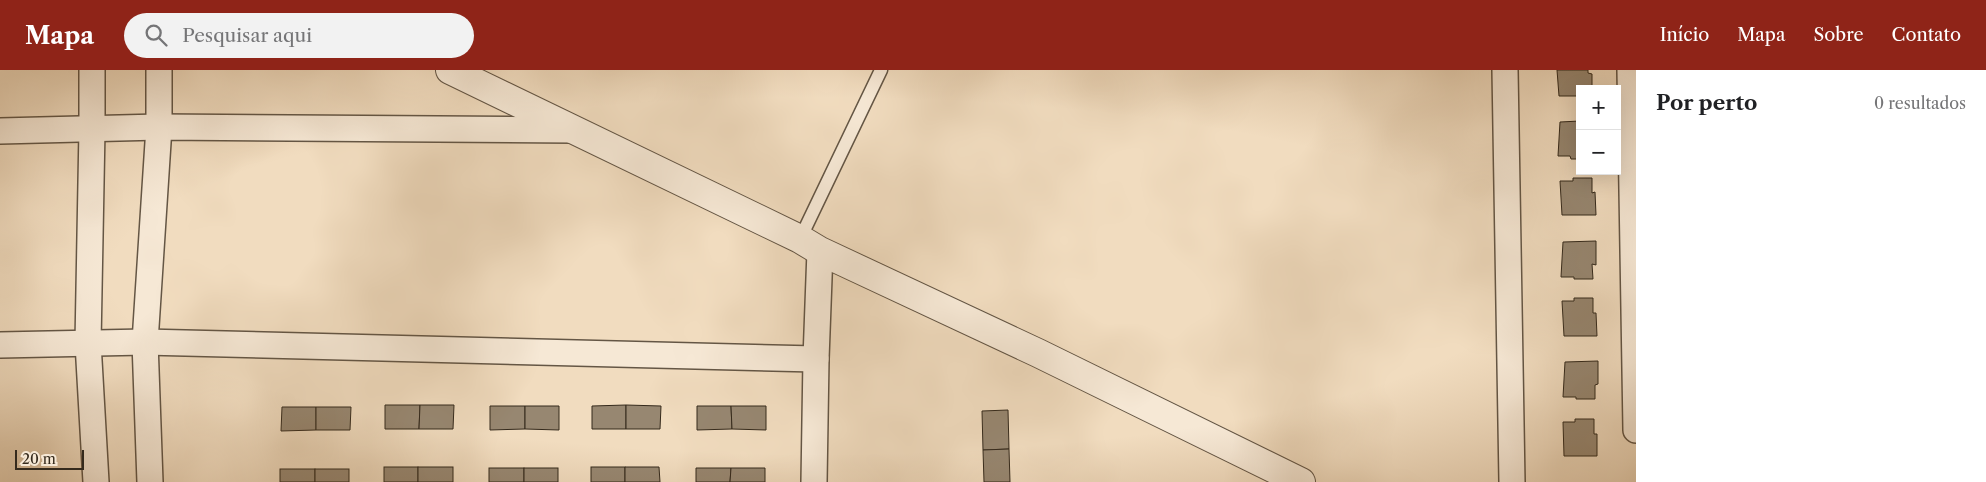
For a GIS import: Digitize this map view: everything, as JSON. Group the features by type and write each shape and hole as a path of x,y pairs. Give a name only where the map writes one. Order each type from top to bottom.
{"street":[{"path":"92,70 88,343 96,482"},
{"path":"150,482 145,342 159,127 159,70"},
{"path":"450,70 577,130 810,245 1038,353 1301,482"},
{"path":"1505,70 1512,482"},
{"path":"1630,70 1636,430"},
{"path":"0,131 159,127 577,130"},
{"path":"810,245 816,359 814,482"},
{"path":"0,345 145,342 816,359"}],"lane":[{"path":"810,245 880,70"}],"building":[{"path":"1557,70 1588,70 1588,73 1592,74 1592,85 1576,85 1576,96 1559,96"},
{"path":"1576,121 1576,159 1571,159 1570,156 1558,156 1560,122"},
{"path":"1573,178 1592,178 1592,193 1595,192 1596,215 1562,215 1560,181 1573,181"},
{"path":"1596,241 1596,265 1592,264 1593,279 1561,277 1563,242"},
{"path":"1574,298 1593,298 1593,313 1596,313 1597,336 1564,336 1562,301 1574,301"},
{"path":"1598,361 1598,384 1595,385 1595,399 1563,397 1565,362"},
{"path":"385,405 420,405 419,429 385,429"},
{"path":"420,405 454,405 453,429 419,429"},
{"path":"626,405 626,429 592,429 592,406"},
{"path":"626,405 661,406 660,429 626,429"},
{"path":"490,406 525,406 525,429 490,430"},
{"path":"525,406 559,406 559,430 525,429"},
{"path":"697,406 731,406 732,429 697,430"},
{"path":"731,406 766,406 766,430 732,429"},
{"path":"282,407 316,407 316,430 281,431"},
{"path":"316,407 351,407 350,430 316,430"},
{"path":"1008,410 1009,449 983,450 982,411"},
{"path":"1575,419 1594,419 1594,434 1597,434 1597,456 1564,456 1563,422 1575,422"},
{"path":"1009,449 1010,482 984,482 983,450"},
{"path":"384,467 418,467 418,482 384,482"},
{"path":"418,467 453,467 453,482 418,482"},
{"path":"591,467 625,467 625,482 591,482"},
{"path":"625,467 659,467 660,482 625,482"},
{"path":"489,468 524,468 524,482 489,482"},
{"path":"524,468 558,468 558,482 524,482"},
{"path":"696,468 731,468 730,482 696,482"},
{"path":"731,468 765,468 765,482 730,482"},
{"path":"280,469 315,469 315,482 280,482"},
{"path":"315,469 349,469 349,482 315,482"}]}
